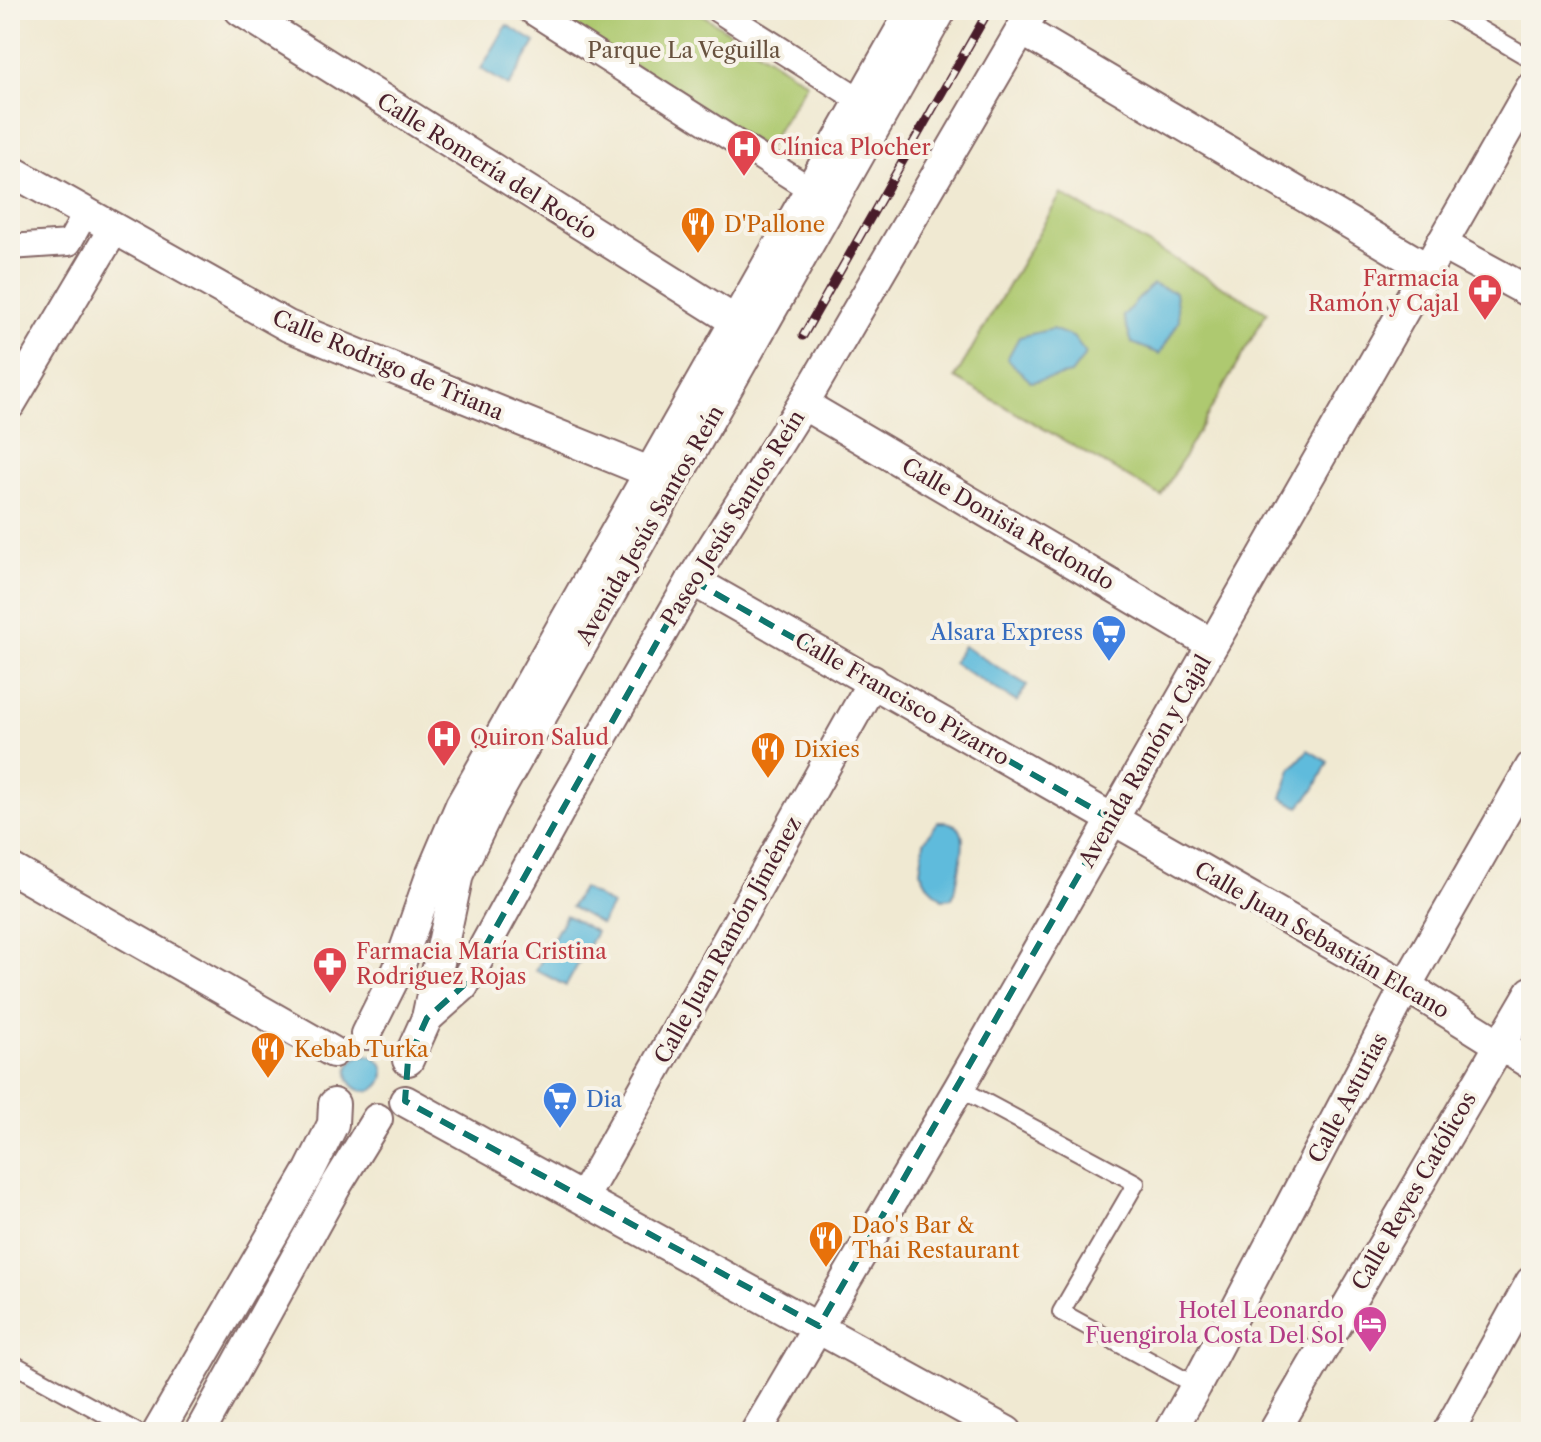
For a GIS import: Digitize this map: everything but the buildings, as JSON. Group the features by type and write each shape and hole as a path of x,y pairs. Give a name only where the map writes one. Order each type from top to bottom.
{"street":[{"path":"529,10 810,189"},
{"path":"718,10 860,100"},
{"name":"Avenida Jesús Santos Reín","path":"366,1034 398,970 432,873 461,805 912,10"},
{"name":"Avenida Jesús Santos Reín","path":"408,1060 427,1018 458,874 491,805 941,10"},
{"name":"Calle Romería del Rocío","path":"244,11 735,321"},
{"path":"1028,20 1433,256 1531,293"},
{"name":"Paseo Jesús Santos Reín","path":"427,1018 463,986 692,580 803,404 1028,20"},
{"name":"Avenida Ramón y Cajal","path":"756,1432 959,1088 1531,88"},
{"name":"Calle Rodrigo de Triana","path":"10,170 288,326 649,472"},
{"path":"10,247 69,243 85,214"},
{"path":"10,404 113,230"},
{"name":"Calle Donisia Redondo","path":"803,404 1212,644"},
{"name":"Calle Francisco Pizarro","path":"692,580 1111,819"},
{"name":"Calle Juan Ramón Jiménez","path":"583,1198 873,681"},
{"name":"Calle Asturias","path":"1170,1432 1406,986 1531,767"},
{"name":"Calle Juan Sebastián Elcano","path":"1111,819 1406,986 1531,1064"},
{"path":"10,868 333,1052"},
{"name":"Calle Reyes Católicos","path":"1274,1432 1531,992"},
{"path":"158,1432 310,1170 333,1124 334,1104 325,1080 328,1058 340,1043 353,1036 366,1034 392,1040 408,1060 411,1084 405,1101 377,1119 354,1118 334,1104"},
{"path":"405,1101 1007,1432"},
{"path":"200,1432 337,1184 377,1119"},
{"path":"1448,1432 1531,1282"}],"lane":[{"path":"1447,10 1531,59"},
{"path":"959,1088 1136,1183 1061,1312 1196,1386"},
{"path":"10,1362 137,1432"}],"highlighted area":[{"path":"692,580 1111,819 819,1326 405,1101 408,1060 427,1018 463,986"}],"green space":[{"name":"Parque La Veguilla","path":"547,10 695,10 807,83 766,149"},
{"path":"1061,194 1267,312 1161,496 955,378"}],"water":[{"path":"507,25 535,42 509,86 481,69"},
{"path":"1152,284 1175,292 1179,321 1160,354 1132,343 1123,316"},
{"path":"1052,329 1073,337 1086,354 1071,374 1031,382 1007,359 1019,337"},
{"path":"963,646 1027,685 1017,702 953,663"},
{"path":"1308,750 1328,762 1314,790 1299,807 1282,798 1291,769"},
{"path":"938,822 955,825 962,835 961,857 952,898 942,899 927,884 920,871 924,842"},
{"path":"582,888 612,905 601,924 571,907"},
{"path":"566,915 596,932 566,986 536,970"},
{"path":"366,1055 379,1060 384,1073 379,1086 366,1091 353,1086 348,1073 353,1060"}],"railway":[{"path":"803,336 989,10"}],"place":[{"name":"Clínica Plocher","path":"744,178"},
{"name":"D'Pallone","path":"698,255"},
{"name":"Farmacia Ramón y Cajal","path":"1485,322"},
{"name":"Alsara Express","path":"1109,663"},
{"name":"Quiron Salud","path":"444,768"},
{"name":"Dixies","path":"768,780"},
{"name":"Farmacia María Cristina Rodriguez Rojas","path":"330,995"},
{"name":"Kebab Turka","path":"268,1080"},
{"name":"Dia","path":"560,1130"},
{"name":"Dao's Bar & Thai Restaurant","path":"826,1269"},
{"name":"Hotel Leonardo Fuengirola Costa Del Sol","path":"1370,1354"}]}
